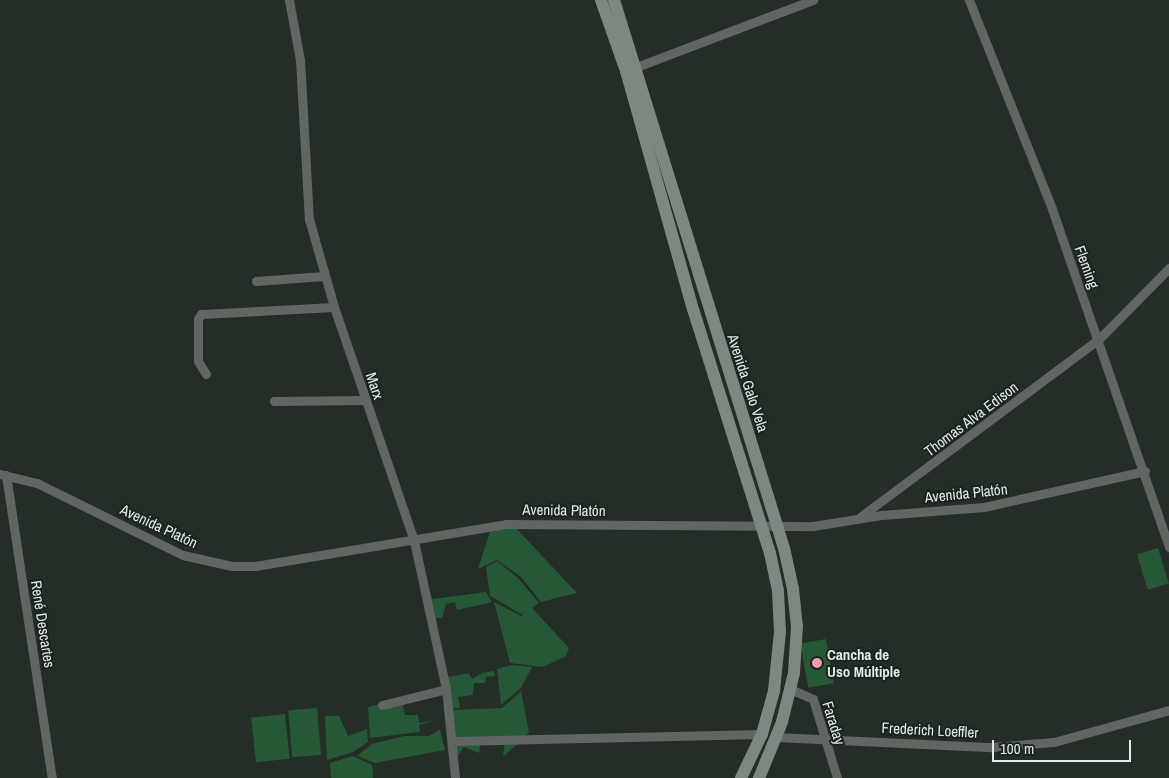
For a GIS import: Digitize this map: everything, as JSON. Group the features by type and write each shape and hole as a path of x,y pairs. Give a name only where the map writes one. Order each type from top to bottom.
{"main road":[{"name":"Avenida Galo Vela","path":"601,0 632,69 789,568 796,610 796,658 790,689 776,737 759,778"},
{"name":"Avenida Galo Vela","path":"614,0 692,310 761,528 778,591 780,632 774,691 762,734 741,778"},
{"path":"692,310 706,306"}],"street":[{"name":"Marx","path":"288,0 300,60 309,219 334,307 414,541 446,689 454,741 455,778"},
{"path":"632,69 812,0"},
{"name":"Fleming","path":"969,0 1005,85 1099,339 1169,546"},
{"name":"Thomas Alva Edison","path":"858,519 1099,339 1169,268"},
{"path":"256,281 324,276"},
{"path":"206,374 198,361 198,318 201,314 334,307"},
{"path":"274,401 366,400"},
{"name":"Avenida Platón","path":"3,474 37,483 183,555 207,563 255,566 414,541 506,524 776,528 993,505 1145,471"},
{"name":"René Descartes","path":"3,474 52,778"},
{"path":"382,705 446,689"},
{"name":"Faraday","path":"790,689 813,700 837,778"},
{"name":"Frederich Loeffler","path":"776,737 992,747 1054,742 1169,710"},
{"path":"454,741 762,734"}],"green space":[{"path":"514,526 577,593 541,602 521,577 497,560 478,569 491,528"},
{"path":"1158,548 1169,583 1148,590 1137,554"},
{"path":"497,561 518,578 539,603 532,608 569,648 566,656 543,667 510,663 494,602 521,616 525,612 521,614 490,596 486,567"},
{"path":"486,592 492,602 457,610 455,602 446,604 442,618 431,618 426,600"},
{"name":"Cancha de Uso Múltiple","path":"826,639 834,683 808,688 800,644"},
{"path":"512,665 532,667 521,688 501,705 497,669"},
{"path":"494,671 495,676 486,677 485,683 474,683 473,695 458,697 460,708 447,709 443,678 469,673 472,679 482,673"},
{"path":"521,691 529,732 503,757 505,740 481,740 479,753 464,747 455,760 451,710 502,708"},
{"path":"411,696 403,704 405,715 418,715 419,723 437,720 419,725 420,732 370,738 368,707"},
{"path":"317,708 321,755 292,757 288,711"},
{"path":"285,714 290,759 256,762 251,718"},
{"path":"325,716 339,716 348,736 367,729 368,742 353,752 327,760"},
{"path":"440,730 445,750 375,763 357,756 372,744 404,736 429,736"},
{"path":"353,756 372,765 373,778 331,778 330,763"}],"place":[{"name":"Cancha de Uso Múltiple","path":"817,663"}]}
